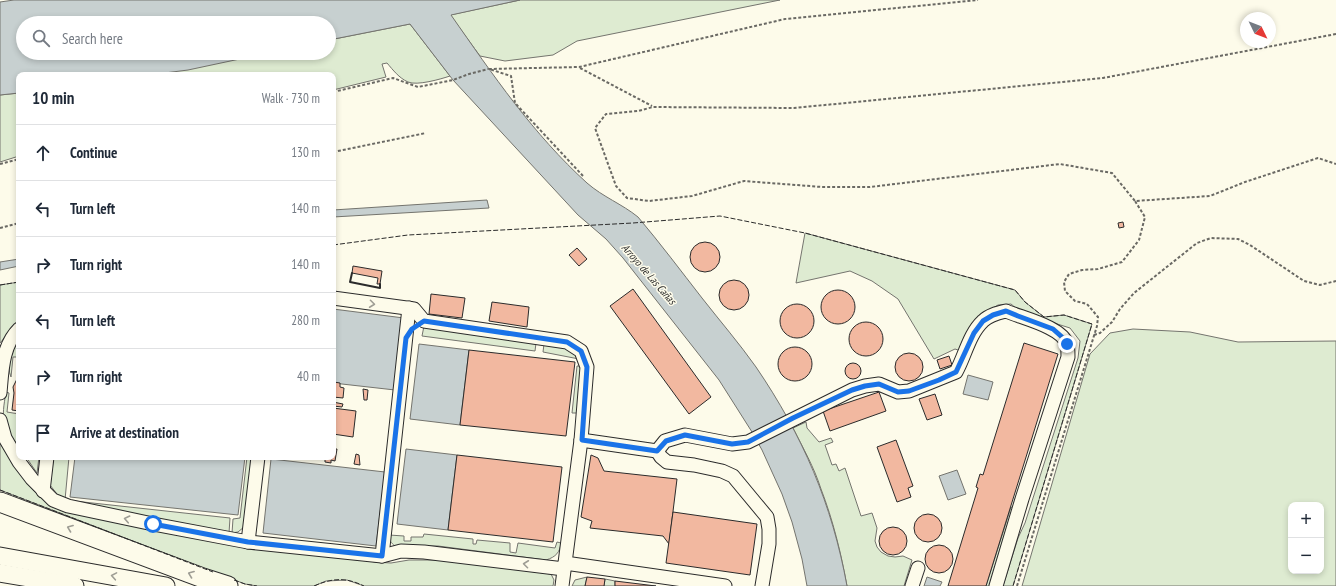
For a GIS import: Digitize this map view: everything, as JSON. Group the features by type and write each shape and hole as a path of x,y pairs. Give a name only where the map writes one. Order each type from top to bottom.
{"highway":[{"path":"0,502 228,586"}],"main road":[{"path":"0,556 166,586"},
{"path":"0,573 75,586"}],"lane":[{"path":"336,298 414,309 424,321 567,342 581,351 587,367 582,440 562,586"},
{"path":"382,556 409,308"},
{"path":"657,451 666,441 685,435 732,444 748,442 793,418 852,390 879,384 898,392 909,391 956,372 974,333 983,321 993,315 1006,311 1053,329 1067,344 1068,357 1022,499 996,586"},
{"path":"406,338 412,329 424,321"},
{"path":"0,393 4,355 13,335 16,332"},
{"path":"0,420 4,438 16,457"},
{"path":"582,440 657,451 667,462 694,465 722,471 733,476 767,517 769,544 762,586"},
{"path":"18,460 43,491 53,500 68,506 248,542 382,556 400,551 424,552 565,566 725,586"},
{"path":"43,491 46,460"},
{"path":"248,542 258,460"},
{"path":"912,586 918,568"}],"path":[{"path":"336,91 393,78 418,87 453,80 489,69 579,67 785,19 978,0"},
{"path":"1017,586 1097,326 1098,317 1087,304 1075,301 1065,291 1064,282 1069,274 1082,270 1098,269 1122,262 1139,240 1145,217 1135,201 1112,173 1060,164 870,187 822,187 744,181 692,196 649,201 627,198 616,186 595,128 606,114 638,111 653,107 794,108 1103,78 1336,34"},
{"path":"579,67 653,107"},
{"path":"489,69 511,76 515,104 583,176"},
{"path":"336,151 426,133"},
{"path":"1135,201 1210,196 1245,182 1318,158 1336,164"},
{"path":"0,164 16,160"},
{"path":"0,228 16,224"},
{"path":"1094,335 1100,333 1112,322 1120,309 1134,293 1197,243 1210,238 1238,239 1250,245 1304,281 1320,285 1336,281"}],"green space":[{"path":"520,0 780,0 577,41 553,55 505,61 480,56 450,15"},
{"path":"410,24 450,76 429,82 412,83 396,74 387,63 382,64 386,77 336,89 336,72 142,72 212,60 336,60 336,39"},
{"path":"16,93 16,157 0,162 0,95"},
{"path":"805,233 1015,290 1025,302 1044,317 1064,315 1092,324 1013,586 1003,586 1018,538 1025,523 1078,358 1080,341 1070,328 1022,313 1011,304 998,305 986,312 961,351 955,349 934,359 898,299 872,281 850,271 796,283"},
{"path":"16,282 16,324 0,343 0,285"},
{"path":"424,326 536,343 535,351 422,336"},
{"path":"1133,329 1190,332 1238,342 1336,341 1336,586 1022,586 1090,354 1110,333"},
{"path":"16,343 16,357 13,357 11,377 9,362 13,347"},
{"path":"544,344 570,348 579,359 543,352"},
{"path":"577,366 583,366 578,413 572,413"},
{"path":"6,392 9,393 7,412 16,414 16,443 4,422"},
{"path":"806,422 807,428 819,442 831,438 833,442 825,445 832,465 836,464 839,471 845,468 861,516 872,513 877,528 875,541 877,547 881,552 888,556 903,556 912,560 904,586 847,586 836,537 825,501 812,465 793,428"},
{"path":"0,443 34,491 50,503 375,562 391,563 409,560 445,560 551,574 554,580 553,586 364,586 347,580 326,581 314,586 257,586 245,584 0,490"},
{"path":"28,460 39,460 37,473"},
{"path":"50,460 69,460 65,500 230,518 229,533 64,500 60,498 50,485"},
{"path":"247,460 254,460 244,527 238,532 232,533 233,519 240,518"},
{"path":"1011,507 1016,509 993,586 986,586"},
{"path":"424,534 473,539 473,544 476,544 477,540 510,543 510,552 516,553 518,543 555,548 557,542 561,543 557,554 546,560 438,546 395,546 390,541 389,537 389,535 404,536 404,541 411,541 411,537 423,537"},
{"path":"587,577 585,586 572,586 575,580"},
{"path":"605,579 615,581 615,586 604,586"}],"water":[{"name":"Arroyo de Las Cañas","path":"14,0 520,0 451,15 514,103 549,145 587,183 638,217 756,367 788,419 814,472 833,527 847,586 807,586 802,559 792,522 782,494 762,450 719,380 623,258 606,239 578,215 453,80 410,24 336,39 336,16 16,16 16,60 235,60 172,72 16,72 16,93 0,95 0,2"},
{"path":"487,200 489,208 336,217 336,210"},
{"path":"16,259 16,267 0,270 0,262"},
{"path":"336,309 404,318 395,390 336,383"},
{"path":"419,344 469,350 460,425 410,419"},
{"path":"968,375 993,382 988,400 963,394"},
{"path":"406,449 457,455 448,530 397,524"},
{"path":"75,460 245,460 238,515 70,497"},
{"path":"271,460 385,472 376,546 263,533"},
{"path":"957,470 966,494 948,500 939,476"},
{"path":"927,577 942,582 940,586 924,586"}],"building":[{"path":"1123,222 1124,227 1119,228 1118,223"},
{"path":"705,242 715,247 720,257 715,267 705,272 695,267 690,257 695,247"},
{"path":"577,248 587,259 579,266 569,255"},
{"path":"353,266 382,271 380,284 377,284 378,278 352,273"},
{"path":"734,280 744,285 749,295 744,305 734,310 724,305 719,295 724,285"},
{"path":"633,289 711,397 689,414 610,306"},
{"path":"838,290 850,295 855,307 850,319 838,324 826,319 821,307 826,295"},
{"path":"431,294 465,298 462,318 429,314"},
{"path":"492,302 529,307 527,327 489,321"},
{"path":"797,304 809,309 814,321 809,333 797,338 785,333 780,321 785,309"},
{"path":"866,322 878,327 883,339 878,351 866,356 854,351 849,339 854,327"},
{"path":"1024,343 1058,354 986,586 948,586 978,488 976,487 980,474 983,475"},
{"path":"795,347 807,352 812,364 807,376 795,381 783,376 778,364 783,352"},
{"path":"469,350 575,362 566,436 460,425"},
{"path":"909,353 915,354 919,357 922,361 922,373 919,377 915,380 909,381 903,380 899,377 896,373 895,367 896,361 899,357 903,354"},
{"path":"949,356 952,365 940,369 937,360"},
{"path":"850,363 856,363 861,368 859,377 856,379 850,379 845,374 845,368"},
{"path":"16,381 16,411 12,410 14,393 13,387"},
{"path":"336,382 340,383 340,387 344,388 343,398 336,397"},
{"path":"363,389 368,390 367,400 364,400"},
{"path":"879,392 886,411 830,431 823,411"},
{"path":"935,394 942,415 927,420 919,399"},
{"path":"336,403 343,404 342,407 336,406"},
{"path":"336,408 356,411 353,437 336,434"},
{"path":"896,440 913,486 908,488 911,497 897,502 877,447"},
{"path":"356,454 359,455 360,465 354,464"},
{"path":"457,455 562,467 553,542 448,530"},
{"path":"591,455 598,458 604,471 677,479 669,544 663,536 590,528 592,521 581,517"},
{"path":"325,460 331,460 331,463 325,462"},
{"path":"673,512 757,524 750,575 666,563"},
{"path":"928,514 934,515 938,518 941,522 941,534 938,538 934,541 928,542 922,541 918,538 915,534 914,528 915,522 918,518 922,515"},
{"path":"893,527 899,528 903,531 906,535 906,547 903,551 899,554 893,555 887,554 883,551 880,547 879,541 880,535 883,531 887,528"},
{"path":"939,545 945,546 949,549 952,553 952,565 949,569 945,572 939,573 933,572 929,569 926,565 925,559 926,553 929,549 933,546"},
{"path":"587,577 605,579 604,586 585,586"},
{"path":"615,581 656,586 615,586"}],"fence":[{"path":"336,245 408,235 633,223 720,216 805,233 1015,290 1025,302 1044,317 1064,315 1092,324 1013,586"},
{"path":"0,285 16,282"},
{"path":"0,490 213,572"},
{"path":"234,580 257,586"},
{"path":"314,586 333,580 351,581 364,586"}],"wall":[{"path":"352,273 350,282 380,288 380,284"}],"route":[{"path":"153,524 248,542 382,556 406,338 412,329 424,321 567,342 581,351 587,367 582,440 657,451 666,441 685,435 732,444 748,442 793,418 852,390 879,384 898,392 909,391 939,380 956,372 974,333 983,321 993,315 1006,311 1053,329 1067,344"}]}
